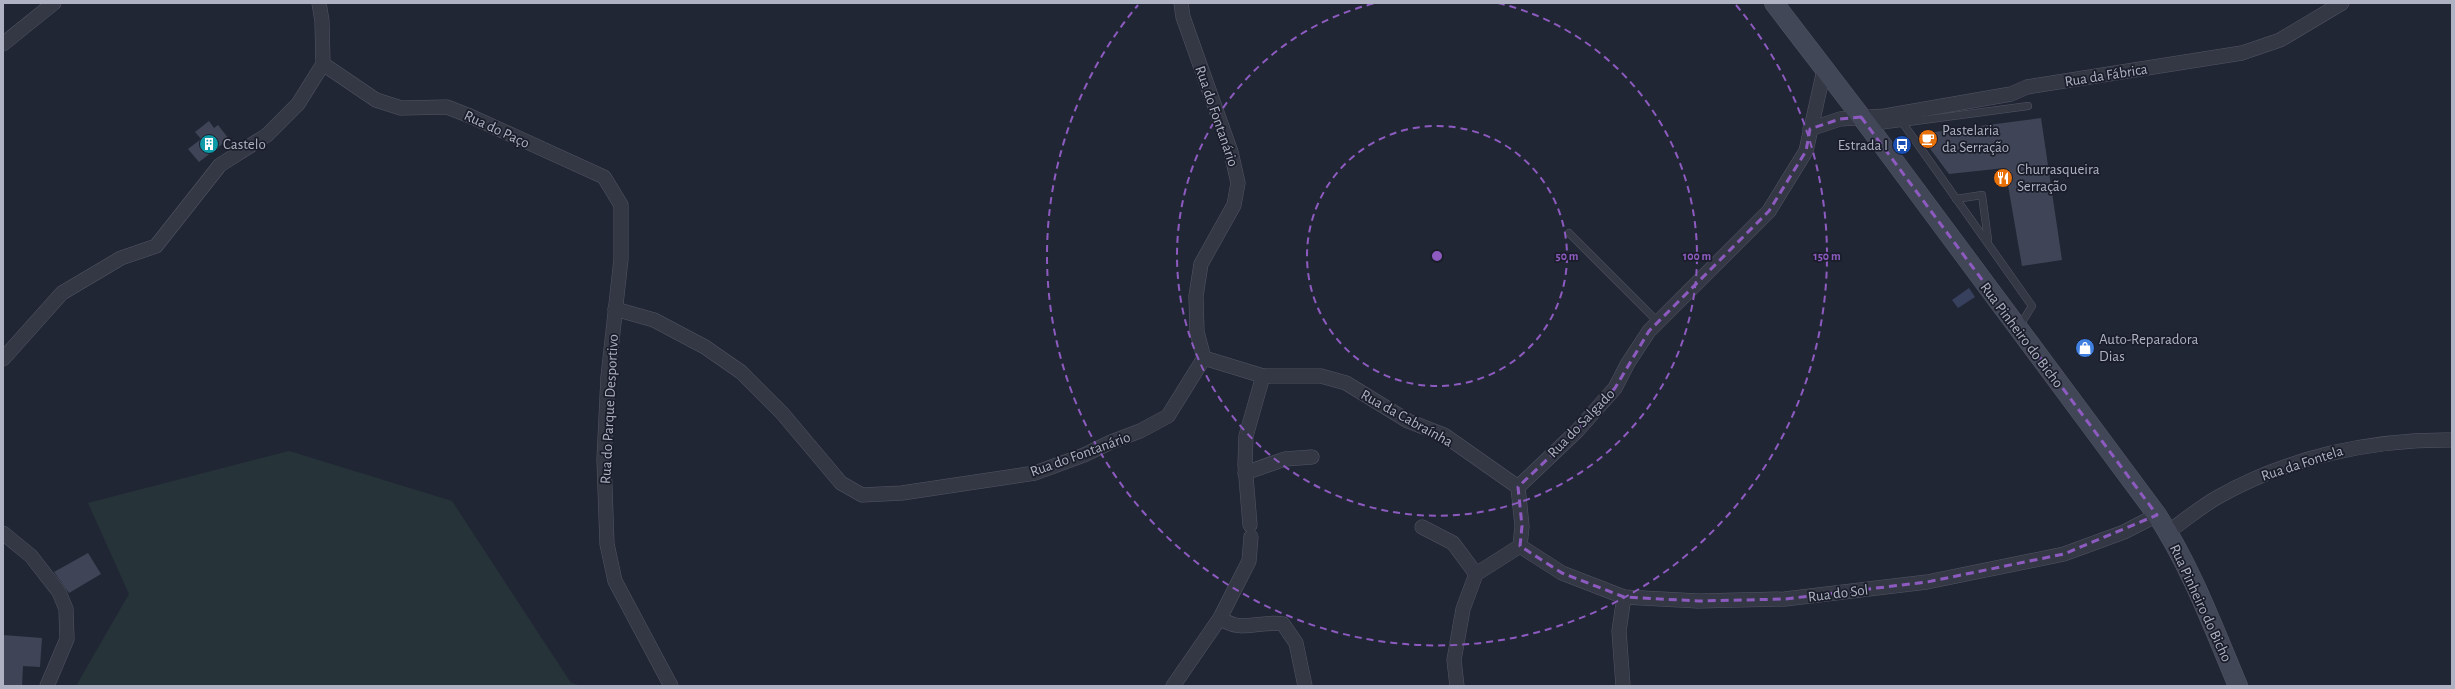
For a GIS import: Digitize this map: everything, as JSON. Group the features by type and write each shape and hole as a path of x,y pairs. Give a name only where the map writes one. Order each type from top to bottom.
{"main road":[{"name":"Rua Pinheiro do Bicho","path":"1774,3 1865,122 2157,515 2168,532 2210,619 2238,686"}],"street":[{"path":"3,44 54,3"},
{"path":"3,358 62,293 121,258 156,246 220,165 267,135 298,104 323,64 322,21 319,3"},
{"name":"Rua do Fontanário","path":"616,309 654,320 705,347 741,372 782,413 841,483 862,495 902,493 1035,472 1084,455 1111,442 1140,431 1168,416 1204,358 1197,332 1196,296 1201,264 1234,205 1238,183 1231,152 1183,17 1181,3"},
{"name":"Rua da Fábrica","path":"1865,122 1885,116 2011,94 2027,87 2242,53 2280,40 2342,3"},
{"name":"Rua do Paço","path":"323,64 376,100 402,108 447,107 604,177 620,205 621,259 616,309"},
{"name":"Rua do Salgado","path":"1518,487 1577,431 1615,388 1628,363 1649,331 1769,211 1806,151 1824,70"},
{"path":"1810,129 1840,119 1865,122"},
{"name":"Rua do Parque Desportivo","path":"616,309 608,377 604,459 607,544 615,581 672,686"},
{"name":"Rua da Cabraínha","path":"1204,358 1262,376 1294,378 1321,376 1346,383 1408,421 1444,435 1518,487"},
{"path":"1173,686 1220,618 1249,561 1250,531 1245,473 1246,436 1262,376"},
{"name":"Rua da Fontela","path":"2168,532 2217,497 2264,475 2299,462 2340,449 2452,440"},
{"path":"1245,473 1285,459 1312,457"},
{"path":"1457,686 1454,660 1463,609 1476,574 1520,546 1522,526 1518,487"},
{"name":"Rua do Sol","path":"1520,546 1562,573 1624,597 1698,601 1785,599 1927,582 2064,554 2124,532 2157,515"},
{"path":"1422,527 1453,543 1476,574"},
{"path":"3,533 31,556 59,592 66,609 67,639 47,686"},
{"path":"1623,686 1619,631 1624,597"},
{"path":"1220,618 1230,625 1238,627 1271,622 1283,624 1296,643 1305,686"}],"lane":[{"path":"1865,122 1902,122 2028,106"},
{"path":"1902,122 2032,306 2018,329"},
{"path":"1956,199 1982,195 1988,242"},
{"path":"1569,232 1658,322"}],"highlighted area":[{"path":"1861,117 2157,515 2064,554 1927,582 1785,599 1698,601 1624,597 1562,573 1520,546 1522,526 1518,487 1577,431 1615,388 1649,331 1769,211 1806,151 1810,129 1840,119"}],"shaded area":[{"path":"289,451 452,501 571,683 584,686 76,686 129,594 88,503"}],"water":[{"path":"1969,288 1975,297 1958,308 1952,300"}],"building":[{"path":"2041,118 2062,260 2022,266 2005,168 1949,174 1919,134"},
{"name":"Castelo","path":"209,121 214,128 218,125 229,139 199,162 188,149 201,139 195,132"},
{"path":"88,553 101,574 69,593 54,572"},
{"path":"3,635 42,638 40,667 23,666 22,686 3,686"}],"place":[{"name":"Pastelaria da Serração","path":"1928,139"},
{"name":"Castelo","path":"209,144"},
{"name":"Estrada I","path":"1902,145"},
{"name":"Churrasqueira Serração","path":"2003,178"},
{"name":"Auto-Reparadora Dias","path":"2085,348"}]}
